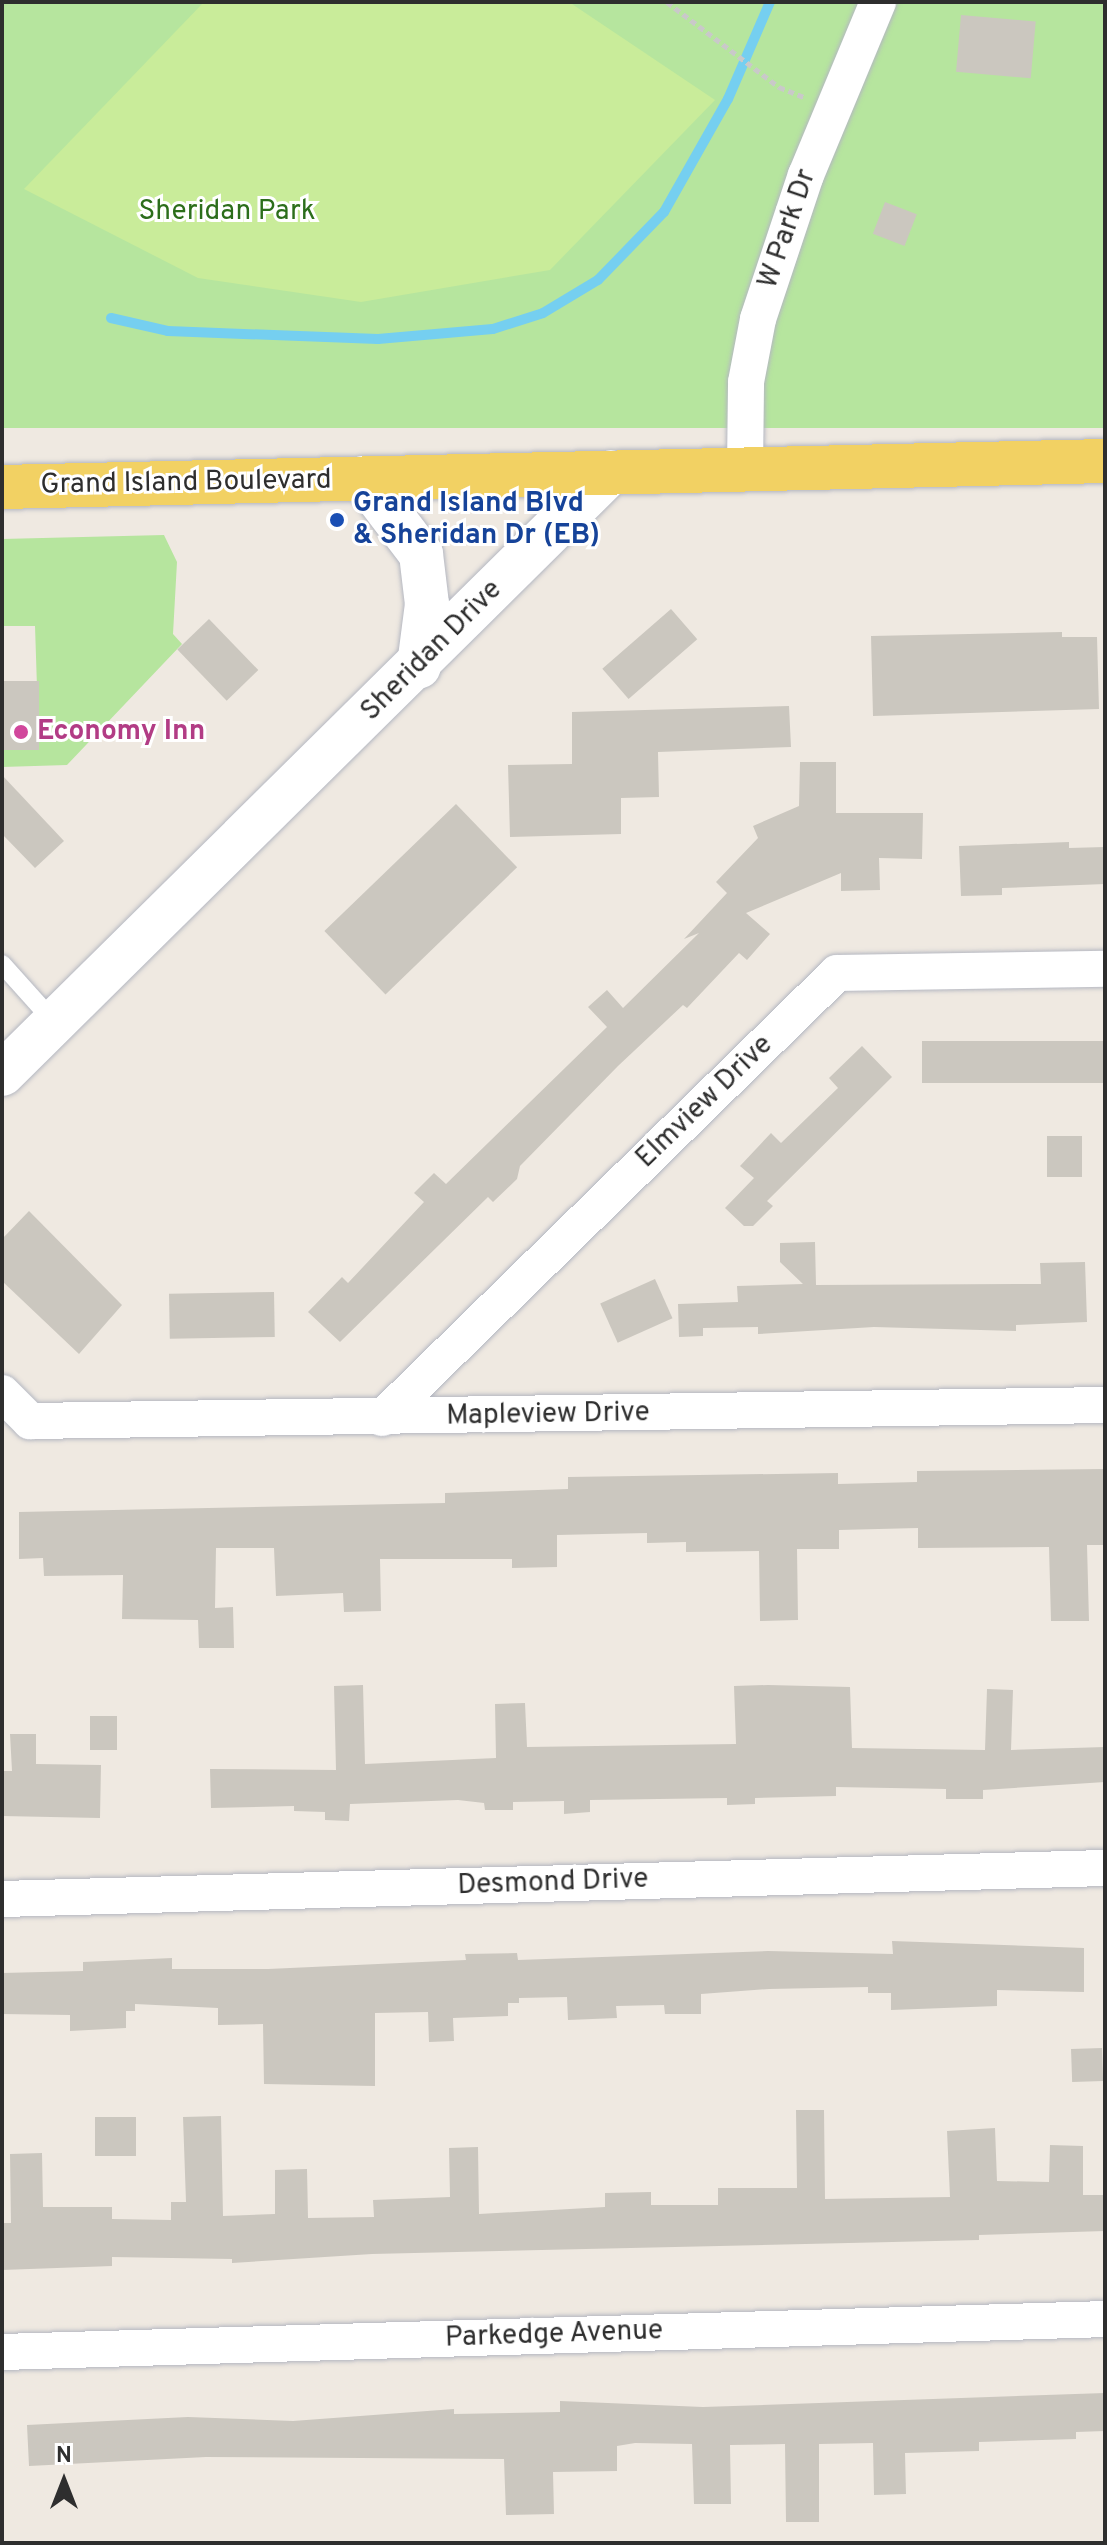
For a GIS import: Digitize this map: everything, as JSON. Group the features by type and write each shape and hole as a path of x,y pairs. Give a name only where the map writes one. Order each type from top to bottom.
{"main road":[{"path":"611,472 1105,461"},
{"name":"Grand Island Boulevard","path":"2,487 611,472"},
{"name":"Sheridan Drive","path":"2,1074 419,666 611,472"},
{"path":"363,478 421,554 427,604 419,666"}],"street":[{"name":"W Park Dr","path":"745,468 746,382 758,319 806,175 878,2"},
{"name":"Elmview Drive","path":"382,1418 837,973 1105,969"},
{"name":"Mapleview Drive","path":"2,1393 30,1421 1105,1405"},
{"name":"Desmond Drive","path":"2,1899 1105,1868"},
{"name":"Parkedge Avenue","path":"2,2352 1105,2319"}],"lane":[{"path":"2,964 55,1023"}],"path":[{"path":"667,2 770,80"}],"green space":[{"name":"Sheridan Park","path":"2,2 1105,2 1105,428 2,428"},
{"path":"204,2 569,2 715,100 550,270 361,302 198,278 24,189"},
{"path":"164,535 177,562 173,634 182,644 67,765 2,767 2,750 39,749 35,626 2,626 2,539"}],"building":[{"path":"961,15 1036,22 1031,78 956,72"},
{"path":"885,202 917,214 905,246 873,234"},
{"path":"671,609 697,639 629,699 602,669"},
{"path":"209,619 258,670 227,701 177,650"},
{"path":"1062,632 1062,637 1097,637 1099,709 873,716 871,636"},
{"name":"Economy Inn","path":"4,681 39,681 39,750 4,750"},
{"path":"789,706 791,747 658,752 659,797 621,798 621,834 510,837 508,765 572,764 572,712"},
{"path":"800,762 836,762 836,813 923,813 922,859 879,858 880,890 841,891 841,873 746,913 770,934 747,960 739,953 687,1008 683,1005 618,1066 520,1166 517,1179 493,1202 488,1197 340,1342 308,1312 342,1277 348,1283 424,1202 414,1193 434,1173 446,1184 607,1027 588,1007 607,990 623,1008 699,933 684,939 727,893 716,882 758,838 753,826 799,806"},
{"path":"2,775 64,841 35,868 2,834"},
{"path":"456,804 517,867 385,994 324,931"},
{"path":"1069,842 1069,848 1105,847 1105,884 1002,888 1002,895 961,896 959,846"},
{"path":"922,1041 1105,1041 1105,1083 922,1083"},
{"path":"862,1046 892,1077 767,1201 773,1206 753,1226 744,1226 725,1208 754,1178 740,1166 771,1133 781,1143 838,1088 829,1078"},
{"path":"1047,1136 1082,1136 1082,1177 1047,1177"},
{"path":"29,1211 122,1305 79,1354 2,1281 2,1239"},
{"path":"815,1242 816,1285 1041,1284 1040,1263 1085,1262 1087,1322 1016,1325 1016,1331 874,1327 758,1334 758,1327 703,1328 703,1336 679,1337 678,1304 738,1302 737,1286 803,1284 780,1262 780,1243"},
{"path":"655,1279 672,1318 618,1343 600,1303"},
{"path":"274,1292 275,1337 170,1339 169,1294"},
{"path":"1105,1469 1105,1545 1087,1545 1089,1621 1051,1621 1049,1547 918,1548 918,1528 839,1530 839,1549 797,1549 798,1620 760,1621 759,1551 686,1552 686,1542 647,1543 647,1533 557,1535 557,1567 512,1568 512,1559 380,1559 381,1611 344,1612 343,1593 276,1596 274,1548 216,1548 215,1608 233,1607 234,1648 199,1648 198,1620 122,1619 123,1575 44,1576 43,1558 19,1559 19,1512 445,1503 445,1493 568,1489 568,1477 838,1473 838,1484 917,1482 917,1471"},
{"path":"363,1685 365,1764 496,1758 495,1704 525,1703 527,1747 736,1744 734,1686 768,1685 850,1687 852,1748 985,1750 987,1689 1013,1690 1011,1750 1105,1747 1105,1782 983,1790 983,1799 946,1799 946,1789 836,1787 836,1796 755,1798 755,1804 727,1805 727,1798 590,1800 590,1812 564,1814 564,1801 513,1802 513,1810 485,1810 484,1803 458,1800 350,1804 349,1821 325,1820 325,1812 294,1811 294,1806 211,1808 210,1769 336,1770 334,1686"},
{"path":"90,1716 117,1716 117,1750 90,1750"},
{"path":"10,1734 36,1734 36,1764 101,1765 100,1818 2,1816 2,1771 12,1771"},
{"path":"892,1941 1084,1948 1084,1992 997,1990 997,2006 891,2010 891,1993 868,1993 868,1987 769,1989 701,1994 701,2014 665,2014 664,2005 616,2006 617,2018 568,2020 567,1997 519,1998 519,2003 508,2003 508,2016 453,2018 454,2041 429,2042 428,2012 375,2013 375,2086 264,2084 263,2024 218,2025 218,2008 135,2004 135,2011 126,2011 126,2028 70,2031 70,2015 2,2014 2,1973 83,1971 83,1962 172,1958 172,1969 268,1969 466,1960 465,1954 517,1953 518,1960 768,1951 893,1954"},
{"path":"1102,2048 1103,2081 1072,2082 1071,2049"},
{"path":"796,2110 824,2110 825,2199 950,2197 947,2131 995,2128 997,2181 1049,2182 1050,2145 1083,2146 1083,2195 1105,2195 1105,2231 979,2235 979,2240 372,2254 232,2263 232,2259 112,2257 112,2266 2,2270 2,2223 11,2223 10,2154 42,2153 43,2207 112,2207 112,2219 171,2220 171,2202 186,2202 183,2117 221,2116 223,2216 275,2214 275,2170 307,2169 308,2218 374,2217 373,2200 450,2197 449,2148 478,2147 479,2214 605,2207 605,2193 651,2192 651,2205 718,2205 718,2188 797,2188"},
{"path":"95,2117 136,2117 136,2156 95,2156"},
{"path":"1105,2393 1105,2431 1076,2432 1076,2439 979,2442 979,2451 905,2453 906,2494 874,2495 873,2443 819,2444 819,2522 786,2522 785,2444 730,2445 731,2504 694,2504 692,2444 635,2443 617,2446 617,2471 553,2472 554,2514 506,2515 504,2459 206,2457 29,2466 27,2425 188,2417 293,2421 454,2409 454,2414 560,2412 560,2401 703,2407"}],"waterway":[{"path":"111,318 168,331 378,339 493,329 543,313 598,280 664,212 728,99 770,2"}],"place":[{"name":"Grand Island Blvd & Sheridan Dr (EB)","path":"337,520"},
{"name":"Economy Inn","path":"21,732"}]}
